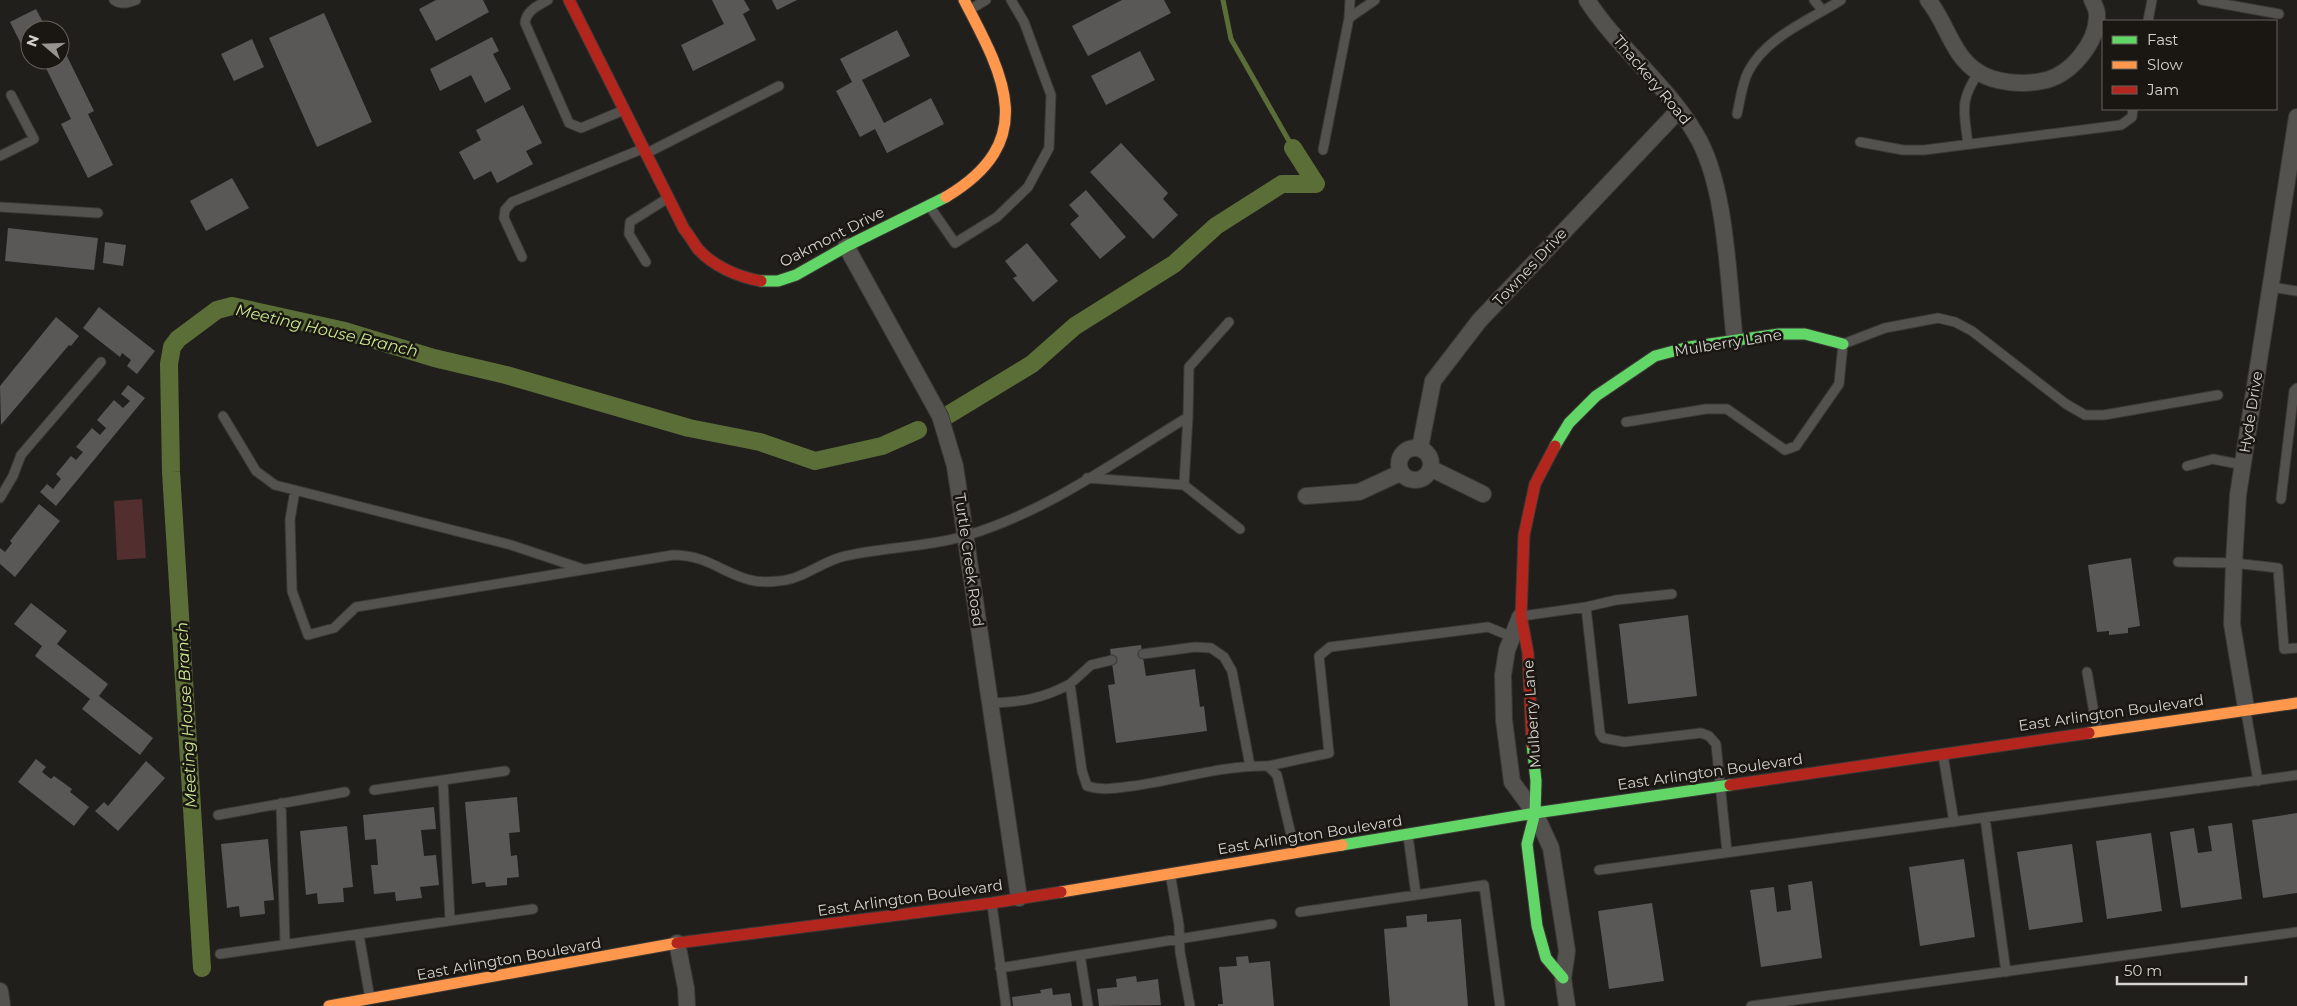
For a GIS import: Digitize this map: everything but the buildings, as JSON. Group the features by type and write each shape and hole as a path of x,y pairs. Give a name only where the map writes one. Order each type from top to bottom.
{"main road":[{"name":"Oakmont Drive","path":"569,0 684,229 701,253 719,266 746,278 777,281 795,276 846,246 958,189 989,159 1003,131 1006,97 999,70 966,5"},
{"name":"Mulberry Lane","path":"1563,978 1546,958 1537,926 1527,844 1535,813 1536,781 1530,730 1528,653 1521,616 1524,535 1535,484 1553,448 1569,423 1596,396 1656,356 1689,347 1735,342 1779,334 1805,334 1843,344"},
{"name":"East Arlington Boulevard","path":"329,1006 676,943 992,903 1535,813 2246,708 2297,703"}],"street":[{"name":"Thackery Road","path":"1587,0 1679,110 1696,134 1707,158 1720,206 1735,342"},
{"path":"1928,0 1962,60 1979,72 2000,81 2018,82 2043,81 2062,72 2080,57 2094,34 2097,14 2092,0"},
{"name":"Townes Drive","path":"1420,448 1433,381 1479,321 1679,110"},
{"name":"Hyde Drive","path":"2246,708 2232,624 2238,495 2297,117"},
{"name":"Turtle Creek Road","path":"846,246 940,416 955,466 1019,898"},
{"path":"1420,448 1431,456 1432,469 1424,480 1410,481 1400,473 1399,460 1407,449 1420,448"},
{"path":"1432,469 1483,494"},
{"path":"1306,496 1359,492 1400,473"},
{"name":"Mulberry Lane","path":"1521,616 1507,650 1503,675 1504,720 1512,782 1535,813 1551,848 1567,951 1563,978 1567,1006"},
{"path":"676,943 686,988 687,1006"},
{"path":"0,991 2,1006"}],"lane":[{"path":"114,0 118,3 128,3 136,0"},
{"path":"548,0 531,10 525,24 570,123 581,128 624,110"},
{"path":"966,5 986,0"},
{"path":"929,204 955,243 997,217 1028,187 1049,148 1051,95 1024,22 1011,0"},
{"path":"1323,150 1349,18 1350,0"},
{"path":"1349,18 1375,0"},
{"path":"1814,0 1823,11"},
{"path":"1737,114 1747,74 1763,50 1841,0"},
{"path":"2148,20 2152,0"},
{"path":"2202,0 2279,14"},
{"path":"1968,144 1964,109 1967,90 1979,72"},
{"path":"522,257 504,218 505,210 512,202 645,151 779,86"},
{"path":"0,156 34,138 11,95"},
{"path":"1860,142 1903,150 1924,150 2121,125 2132,117 2133,110"},
{"path":"646,262 629,234 630,222 669,198"},
{"path":"0,207 98,213"},
{"path":"2270,288 2297,291"},
{"path":"1626,422 1706,409 1727,409 1785,450 1796,446 1839,384 1843,344 1885,328 1938,318 1955,322 1972,331 2066,404 2085,415 2104,415 2218,395"},
{"path":"1184,486 1189,367 1229,322"},
{"path":"0,498 13,476 21,456 101,362"},
{"path":"2281,499 2294,391 2297,388"},
{"path":"223,416 256,471 275,485 510,545 586,569"},
{"path":"295,490 290,520 292,591 308,635 334,628 356,607 673,555 690,555 756,581 780,581 799,576 820,564 843,556 966,536 1010,522 1188,417"},
{"path":"2187,466 2213,459 2243,465"},
{"path":"1087,478 1184,486 1240,529"},
{"path":"2178,562 2234,563 2278,568 2284,649 2297,648"},
{"path":"1521,616 1586,607 1616,600 1672,594"},
{"path":"1586,607 1600,733 1603,738 1624,742 1701,733 1709,736 1716,744 1727,852"},
{"path":"1070,684 1082,771 1087,786 1107,789 1142,785 1250,766 1268,766 1329,753 1319,656 1330,647 1488,628 1512,637"},
{"path":"1142,654 1195,647 1211,648 1224,657 1232,671 1250,766"},
{"path":"990,703 1024,702 1054,692 1070,684 1090,665 1112,660"},
{"path":"2087,672 2097,730"},
{"path":"2246,708 2258,781"},
{"path":"1943,753 1954,822"},
{"path":"1268,766 1277,775 1295,852"},
{"path":"374,790 505,771"},
{"path":"1599,870 2297,775"},
{"path":"443,781 450,920"},
{"path":"218,815 346,792"},
{"path":"281,803 285,944"},
{"path":"1985,818 2006,972"},
{"path":"1407,834 1416,895"},
{"path":"1170,873 1180,938 1180,952 1190,1006"},
{"path":"1300,912 1484,885 1500,1006"},
{"path":"992,903 1006,1006"},
{"path":"220,954 533,909"},
{"path":"1000,968 1272,924"},
{"path":"1751,1006 2297,932"},
{"path":"359,935 370,1000"},
{"path":"1080,955 1088,1006"}],"shaded area":[{"path":"142,499 146,558 117,560 114,501"}],"waterway":[{"name":"Meeting House Branch","path":"1223,0 1231,39 1293,148"},
{"name":"Meeting House Branch","path":"948,415 1032,364 1075,326 1174,264 1216,226 1282,184 1316,184 1293,148"},
{"name":"Meeting House Branch","path":"202,968 171,472 169,364 172,347 178,339 217,310 232,306 345,331 434,358 506,375 689,428 760,442 815,461 882,446 918,430"}],"traffic: fast":[{"path":"761,281 778,281 796,275 849,245 946,197"},
{"path":"1555,446 1569,423 1596,396 1655,356 1689,347 1779,334 1805,334 1843,344"},
{"path":"1532,744 1536,781 1535,813 1527,844 1537,926 1546,958 1563,978"},
{"path":"1342,845 1535,813 1730,785"}],"traffic: slow":[{"path":"946,197 975,176 994,153 1004,130 1005,106 1001,81 979,28 964,0"},
{"path":"2089,733 2297,703"},
{"path":"1061,892 1342,845"},
{"path":"329,1006 677,943"}],"traffic: jam":[{"path":"569,0 684,229 698,249 718,266 735,274 761,281"},
{"path":"1532,744 1528,653 1521,616 1524,535 1535,484 1555,446"},
{"path":"1730,785 2089,733"},
{"path":"677,943 992,903 1061,892"}]}
